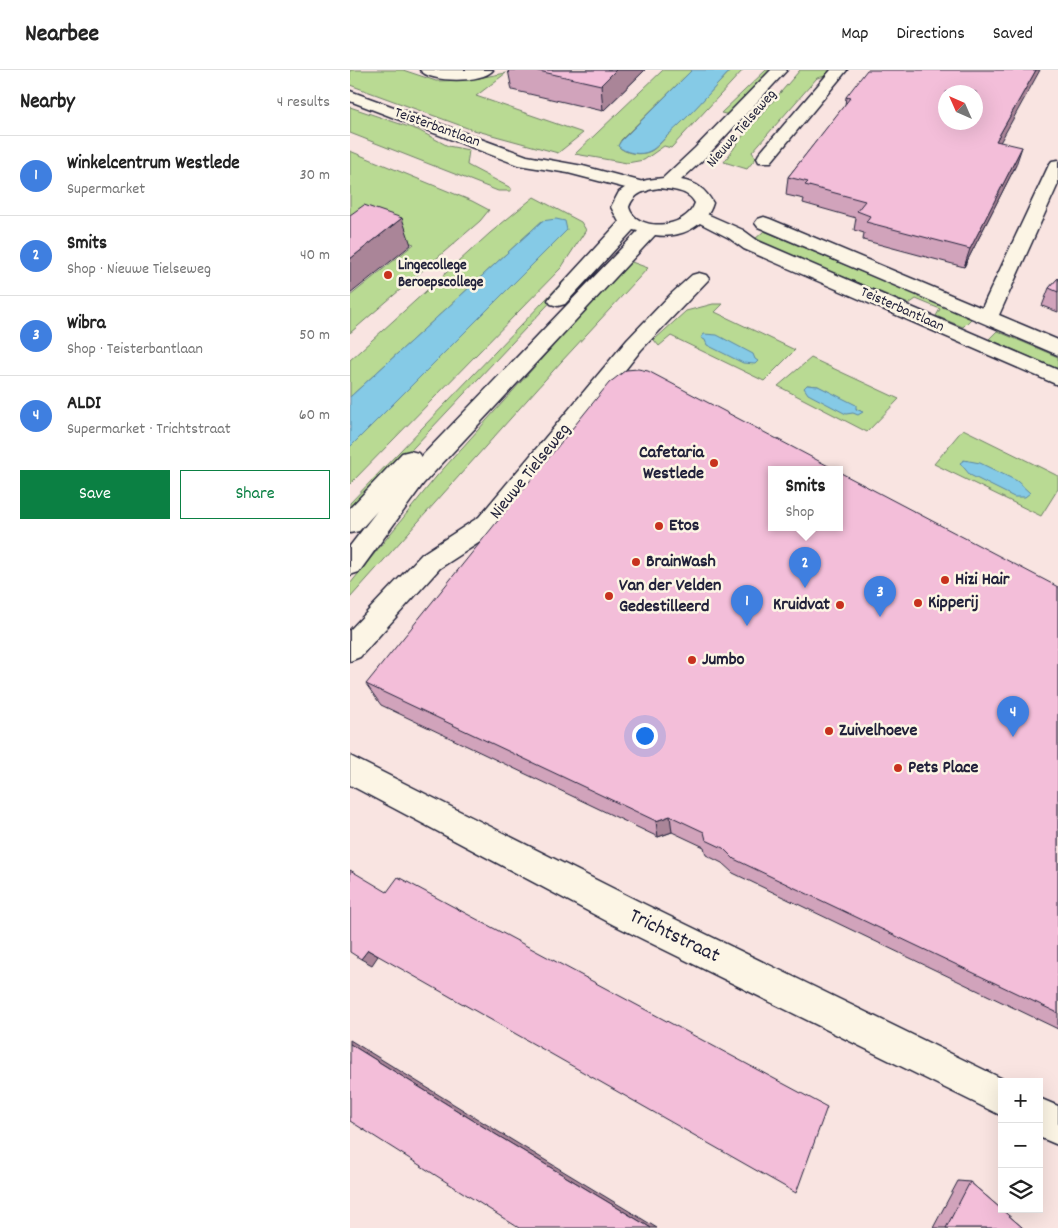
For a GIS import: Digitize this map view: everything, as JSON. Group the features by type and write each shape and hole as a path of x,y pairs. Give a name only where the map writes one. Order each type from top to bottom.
{"street":[{"path":"428,70 455,76 474,74 485,70"},
{"name":"Nieuwe Tielseweg","path":"668,183 701,152 779,70"},
{"name":"Nieuwe Tielseweg","path":"701,177 794,70"},
{"path":"765,158 838,70"},
{"name":"Teisterbantlaan","path":"350,96 524,161 548,163 641,186"},
{"name":"Teisterbantlaan","path":"524,161 536,171 623,199"},
{"path":"987,318 1057,170"},
{"path":"701,177 699,194 704,202 704,209 694,220 673,229 640,225 621,211 623,199 630,192 641,186 701,177"},
{"name":"Teisterbantlaan","path":"694,220 727,240 738,243 746,242 1058,378"},
{"name":"Teisterbantlaan","path":"764,223 1058,348"},
{"path":"350,524 640,225"},
{"path":"350,566 415,478 640,225"},
{"name":"Nieuwe Tielseweg","path":"350,649 431,561 488,524 634,345 678,298 699,279"},
{"name":"Trichtstraat","path":"350,770 626,913 998,1096"},
{"path":"1043,1119 1058,1126"}],"green space":[{"path":"350,70 403,70 436,81 467,80 506,73 476,96 583,133 558,153 470,129 350,85"},
{"path":"663,70 692,70 621,140 618,146 625,151 638,154 653,150 731,70 743,70 671,148 664,146 644,160 627,163 575,154"},
{"path":"766,70 773,70 730,115 721,113"},
{"path":"800,70 831,70 826,76 817,78 752,152 756,158 747,169 724,162 742,137"},
{"path":"350,107 418,130 448,146 469,150 467,165 511,188 511,191 498,191 350,133"},
{"name":"Lingecollege Beroepscollege","path":"350,151 472,201 489,210 480,221 350,333 350,296 414,244 375,231 350,250"},
{"path":"534,197 581,222 586,230 561,268 350,484 350,447 567,230 542,221 350,397 350,360 490,233"},
{"path":"764,231 972,318 963,327 936,316 940,309 916,299 909,304 754,240"},
{"path":"629,261 648,268 561,362 350,598 350,584 436,477"},
{"path":"569,275 575,276 350,515 350,503"},
{"path":"713,304 723,304 715,312 795,350 764,381 671,336 659,346 654,340 686,311"},
{"path":"997,331 1058,357 1058,369 989,339"},
{"path":"811,358 899,399 867,432 778,386","holes":["807,385 818,386 862,412 804,388"]},
{"path":"963,429 1058,476 1058,489 1041,516 934,464"}],"water":[{"path":"692,70 731,70 684,120 652,150 646,153 633,153 618,146 621,141"},
{"path":"556,219 565,221 567,230 350,447 350,397 542,221"},
{"path":"704,334 717,335 753,354 758,361 755,364 743,363 707,345 705,340 701,338"},
{"path":"807,385 818,386 856,405 856,409 863,412 858,415 853,413 846,414 808,394 804,388"},
{"path":"964,460 980,463 1017,481 1030,493 1025,497 1014,497 970,475 960,463"}],"building":[{"path":"534,70 616,70 601,85"},
{"path":"867,70 1036,70 996,141 1022,147 970,249 866,222 870,216 857,211 865,201 805,185 808,182 788,177 850,98 846,97"},
{"path":"364,205 402,218 350,259 350,215"},
{"path":"1058,278 1058,292 1049,288"},
{"path":"638,369 648,371 828,466 768,466 768,531 843,531 843,474 1058,587 1058,1013 734,859 723,848 706,840 704,832 670,816 656,821 366,684 609,383 626,370"},
{"path":"350,870 387,892 398,877 827,1107 796,1193 368,950 361,959 350,952"},
{"path":"350,1044 651,1228 519,1228 350,1121"},
{"path":"970,1182 998,1206 998,1213 1006,1213 1023,1228 946,1228"}],"place":[{"name":"Lingecollege Beroepscollege","path":"388,275"},
{"name":"Cafetaria Westlede","path":"714,463"},
{"name":"Etos","path":"659,526"},
{"name":"BrainWash","path":"636,562"},
{"name":"Hizi Hair","path":"945,580"},
{"name":"Smits","path":"805,588"},
{"name":"Van der Velden Gedestilleerd","path":"609,596"},
{"name":"Kipperij","path":"918,603"},
{"name":"Kruidvat","path":"840,605"},
{"name":"Wibra","path":"880,617"},
{"name":"Winkelcentrum Westlede","path":"747,626"},
{"name":"Jumbo","path":"692,660"},
{"name":"Zuivelhoeve","path":"829,731"},
{"name":"ALDI","path":"1013,737"},
{"name":"Pets Place","path":"898,768"}]}
